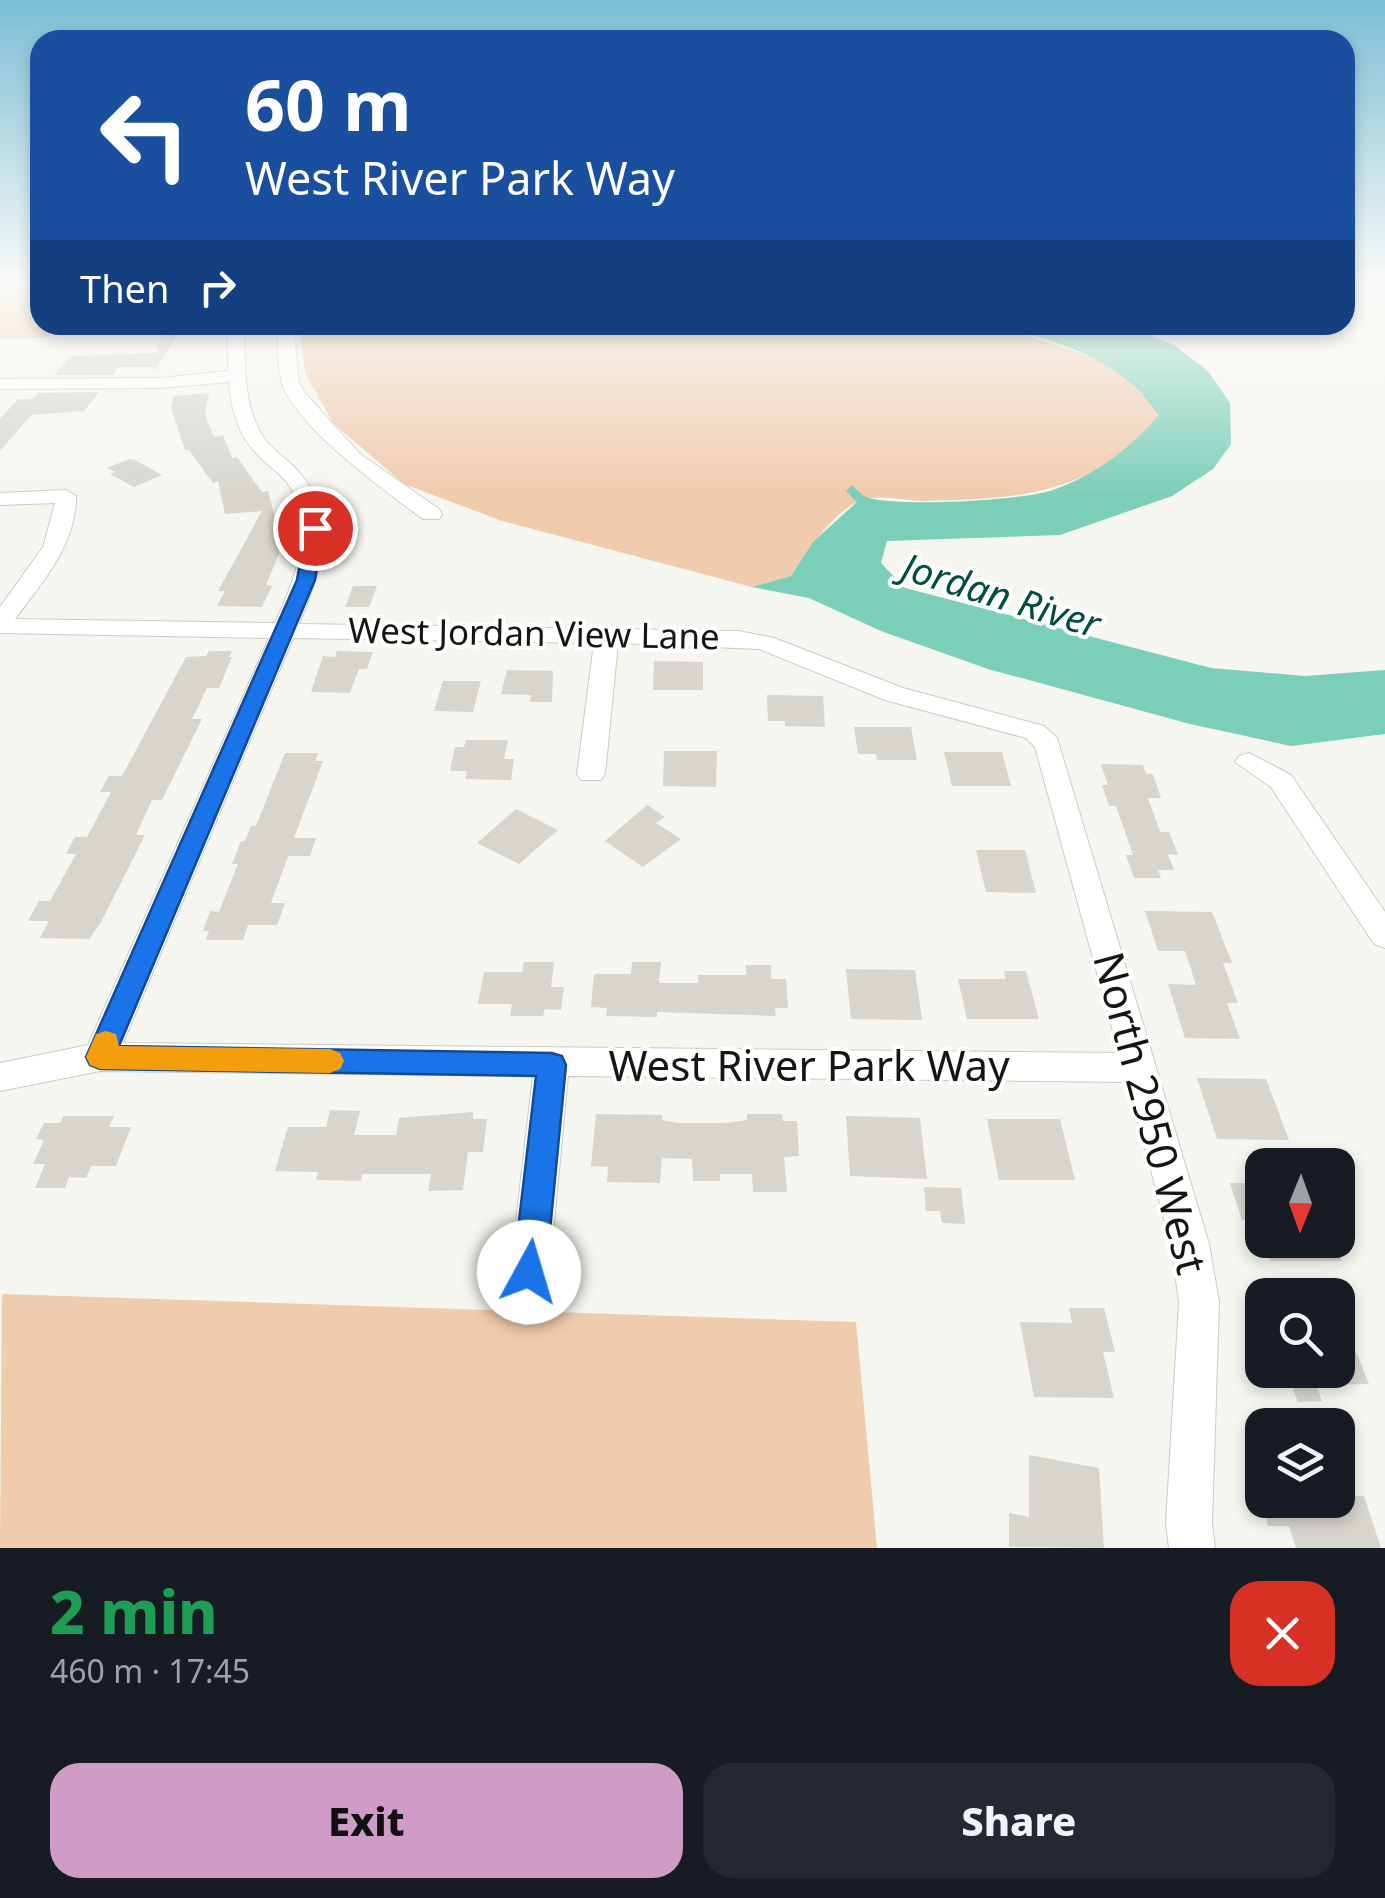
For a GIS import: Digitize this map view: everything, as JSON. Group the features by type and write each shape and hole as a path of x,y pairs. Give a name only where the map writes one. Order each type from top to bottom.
{"street":[{"path":"100,1057 306,580 315,528 294,478 258,444 243,411 236,354"},
{"path":"288,354 290,382 297,395 353,458 431,514"},
{"path":"0,384 161,383 236,376"},
{"path":"0,499 66,496 64,523 54,544 0,624"},
{"name":"West Jordan View Lane","path":"0,624 739,638 765,644 894,694 1034,732 1048,744"},
{"path":"591,774 606,635"},
{"name":"North 2950 West","path":"1048,744 1190,1244 1199,1302 1189,1523 1192,1548"},
{"path":"1249,762 1281,780 1385,936"},
{"name":"West River Park Way","path":"0,1078 100,1057 552,1065 1140,1068"},
{"path":"526,1306 552,1065"}],"shaded area":[{"path":"303,354 1082,354 1139,385 1158,415 1109,462 1053,487 992,498 878,498 853,504 832,521 791,576 752,587 502,521 404,484 333,423 305,373"},
{"path":"1186,354 1208,371 1230,403 1231,444 1213,469 1172,496 1060,535 887,541 881,563 905,588 1211,668 1305,676 1385,670 1385,734 1291,746 1190,724 988,669 881,631 809,598 752,587 791,576 813,542 857,502 846,491 852,485 867,497 885,501 990,500 1053,490 1111,460 1158,415 1127,380 1088,355"},
{"path":"2,1294 856,1322 877,1548 0,1548"}],"building":[{"path":"166,354 153,372 154,367 118,367 113,375 54,375 71,356"},
{"path":"99,392 84,411 31,415 0,451 0,419 18,399 32,399 38,393"},
{"path":"209,393 205,415 214,437 223,435 232,458 237,457 262,492 268,491 277,537 286,537 266,585 272,586 262,607 217,606 225,591 218,591 262,511 225,514 218,481 213,483 189,450 185,450 171,407 174,396"},
{"path":"129,459 162,475 134,487 110,474 115,472 107,468"},
{"path":"353,586 377,586 369,607 345,607"},
{"path":"209,651 232,651 232,657 219,688 207,688 192,719 202,719 162,800 152,800 136,835 145,835 101,922 89,939 40,938 49,921 28,921 39,901 50,901 76,854 66,854 75,837 87,837 111,792 100,792 109,776 122,776 186,657 206,656"},
{"path":"337,651 373,652 367,669 359,669 350,693 311,692 323,656 335,657"},
{"path":"654,661 703,662 703,690 653,690"},
{"path":"507,670 553,671 552,702 530,702 531,695 501,694"},
{"path":"443,681 481,681 473,712 434,711"},
{"path":"767,695 823,696 825,727 785,726 785,721 768,721"},
{"path":"854,727 911,727 917,760 877,760 876,754 858,754"},
{"path":"466,740 508,740 504,759 514,759 511,780 465,779 467,771 450,771 455,747 464,747"},
{"path":"664,751 717,751 716,787 663,786"},
{"path":"944,752 1002,752 1011,786 952,786"},
{"path":"285,753 318,753 315,761 323,761 294,838 316,838 310,856 288,856 271,903 285,903 277,925 248,925 243,940 206,940 209,931 203,931 210,911 219,912 238,864 232,864 241,841 245,841 251,826 256,826"},
{"path":"1101,764 1143,765 1146,774 1153,774 1161,798 1148,798 1160,832 1169,832 1178,855 1168,854 1174,870 1158,870 1161,878 1134,878 1126,855 1133,855 1116,806 1109,806"},
{"path":"647,805 665,817 656,823 681,839 643,867 605,841"},
{"path":"516,809 558,830 519,864 477,843"},
{"path":"976,850 1025,850 1036,893 986,892"},
{"path":"1145,911 1212,912 1232,963 1223,963 1238,1003 1227,1003 1240,1039 1185,1038 1168,984 1196,985 1185,951 1158,951"},
{"path":"524,962 554,962 551,987 564,987 561,1010 545,1009 543,1016 510,1016 512,1004 478,1004 484,972 522,972"},
{"path":"632,962 661,962 659,983 698,983 698,975 746,975 746,965 771,965 771,979 786,979 788,1008 775,1008 776,1016 657,1012 657,1017 606,1016 607,1008 591,1007 594,974 631,974"},
{"path":"846,969 915,970 922,1020 851,1019"},
{"path":"1004,971 1026,971 1039,1019 967,1019 958,979 1006,979"},
{"path":"1197,1078 1266,1079 1289,1140 1217,1139"},
{"path":"330,1110 360,1111 354,1135 396,1135 399,1118 473,1112 473,1119 487,1119 483,1152 468,1152 463,1190 428,1191 431,1174 362,1174 361,1181 316,1180 318,1172 275,1171 288,1127 326,1127"},
{"path":"596,1114 662,1115 662,1120 679,1123 726,1123 747,1120 747,1114 782,1114 783,1121 797,1121 799,1156 784,1157 787,1192 753,1192 752,1174 720,1174 720,1181 693,1181 692,1159 662,1158 660,1183 607,1182 608,1167 591,1166"},
{"path":"64,1116 114,1116 109,1127 131,1127 116,1166 91,1166 86,1178 69,1177 65,1188 35,1188 45,1164 33,1164 44,1140 36,1139 44,1123 60,1123"},
{"path":"846,1116 920,1118 927,1179 850,1176"},
{"path":"987,1119 1060,1119 1075,1180 999,1180"},
{"path":"1230,1183 1245,1183 1242,1220"},
{"path":"924,1187 961,1188 965,1224 942,1223 940,1211 926,1211"},
{"path":"1269,1258 1342,1261 1270,1261"},
{"path":"1069,1308 1104,1308 1115,1352 1103,1352 1114,1398 1034,1397 1020,1322 1072,1323"},
{"path":"1355,1350 1369,1384 1355,1384"},
{"path":"1293,1388 1317,1388 1322,1401 1298,1402"},
{"path":"1029,1455 1099,1468 1104,1548 1009,1547 1009,1513 1029,1517"},
{"path":"1355,1496 1364,1496 1381,1548 1296,1548 1289,1526 1268,1526 1266,1518 1355,1518"}],"slow traffic":[{"path":"106,1042 100,1057 330,1061"}],"route":[{"path":"315,528 306,580 100,1057 552,1065 529,1272"}],"water label":[{"name":"Jordan River","path":"1001,596"}]}
